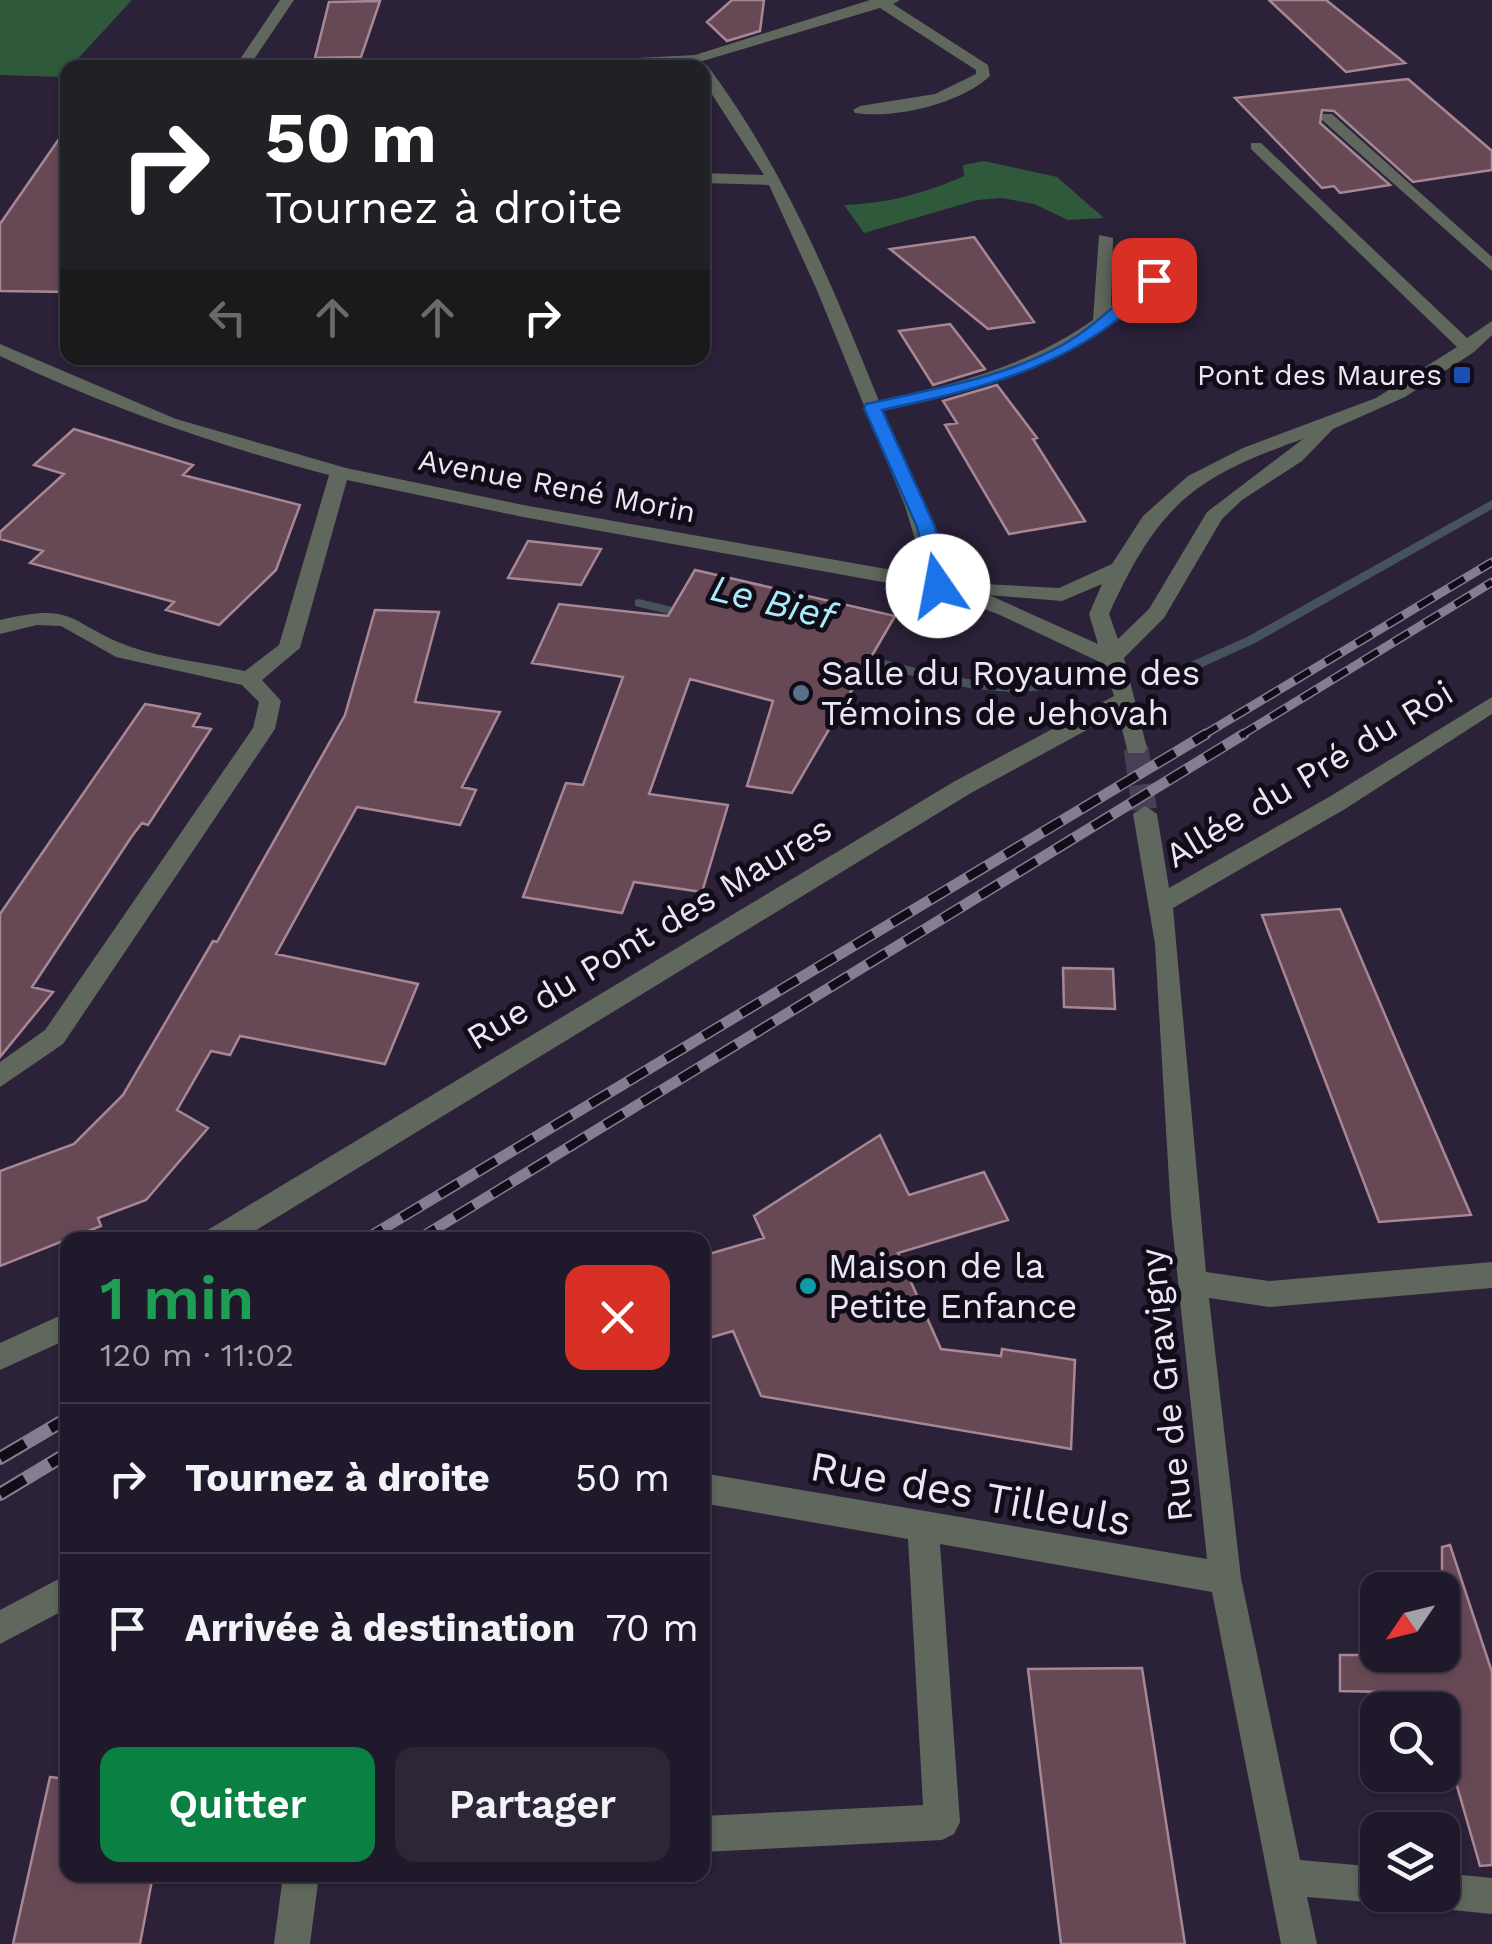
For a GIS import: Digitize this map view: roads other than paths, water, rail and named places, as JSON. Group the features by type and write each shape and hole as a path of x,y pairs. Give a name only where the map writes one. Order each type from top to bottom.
{"street":[{"path":"246,60 287,0"},
{"path":"710,62 884,1 983,68 983,76 935,98 860,110"},
{"path":"710,77 724,94 803,236 872,408 926,527 938,586 1062,595 1099,614"},
{"path":"1326,117 1492,266"},
{"path":"1256,146 1468,348"},
{"path":"710,178 774,180"},
{"path":"1102,322 1105,238"},
{"path":"872,408 976,386 1031,367 1074,345 1154,280"},
{"path":"1136,748 1126,699 1110,659 1099,614 1120,568 1150,519 1186,489 1268,443 1327,425 1406,390 1468,348 1492,326"},
{"name":"Avenue René Morin","path":"0,349 60,381 182,428 339,475 938,586 1042,624 1110,659"},
{"path":"1110,659 1157,614 1214,516 1235,496 1295,456 1327,425"},
{"path":"249,679 289,648 339,475"},
{"path":"1062,595 1120,568"},
{"path":"0,627 38,618 65,620 124,652 249,679 270,701 264,729 54,1037 0,1076"},
{"name":"Rue du Pont des Maures","path":"229,1232 964,787 1126,699"},
{"name":"Allée du Pré du Roi","path":"1162,902 1337,803 1492,704"},
{"name":"Rue de Gravigny","path":"1145,814 1162,902 1185,1214 1225,1578 1299,1944"},
{"path":"1195,1283 1268,1294 1492,1275"},
{"path":"0,1356 60,1328"},
{"name":"Rue des Tilleuls","path":"710,1489 1225,1578"},
{"path":"710,1834 942,1822 923,1528"},
{"path":"0,1628 60,1594"},
{"path":"1284,1877 1360,1883"},
{"path":"292,1944 300,1882"},
{"path":"1460,1893 1492,1896"}],"waterway":[{"name":"Le Bief","path":"1171,676 1251,640 1492,504"},
{"name":"Le Bief","path":"639,603 689,615"},
{"name":"Le Bief","path":"852,655 986,687 1013,689 1067,682"}],"tunnel":[{"path":"1136,748 1145,814"}],"railway":[{"path":"1202,736 1492,562"},
{"path":"1240,736 1492,582"},
{"path":"377,1232 1206,734"},
{"path":"430,1232 1244,734"},
{"path":"0,1458 60,1423"},
{"path":"0,1494 60,1458"}],"place":[{"name":"Pont des Maures","path":"1462,375"},
{"name":"Salle du Royaume des Témoins de Jehovah","path":"801,693"},
{"name":"Maison de la Petite Enfance","path":"808,1286"}]}
